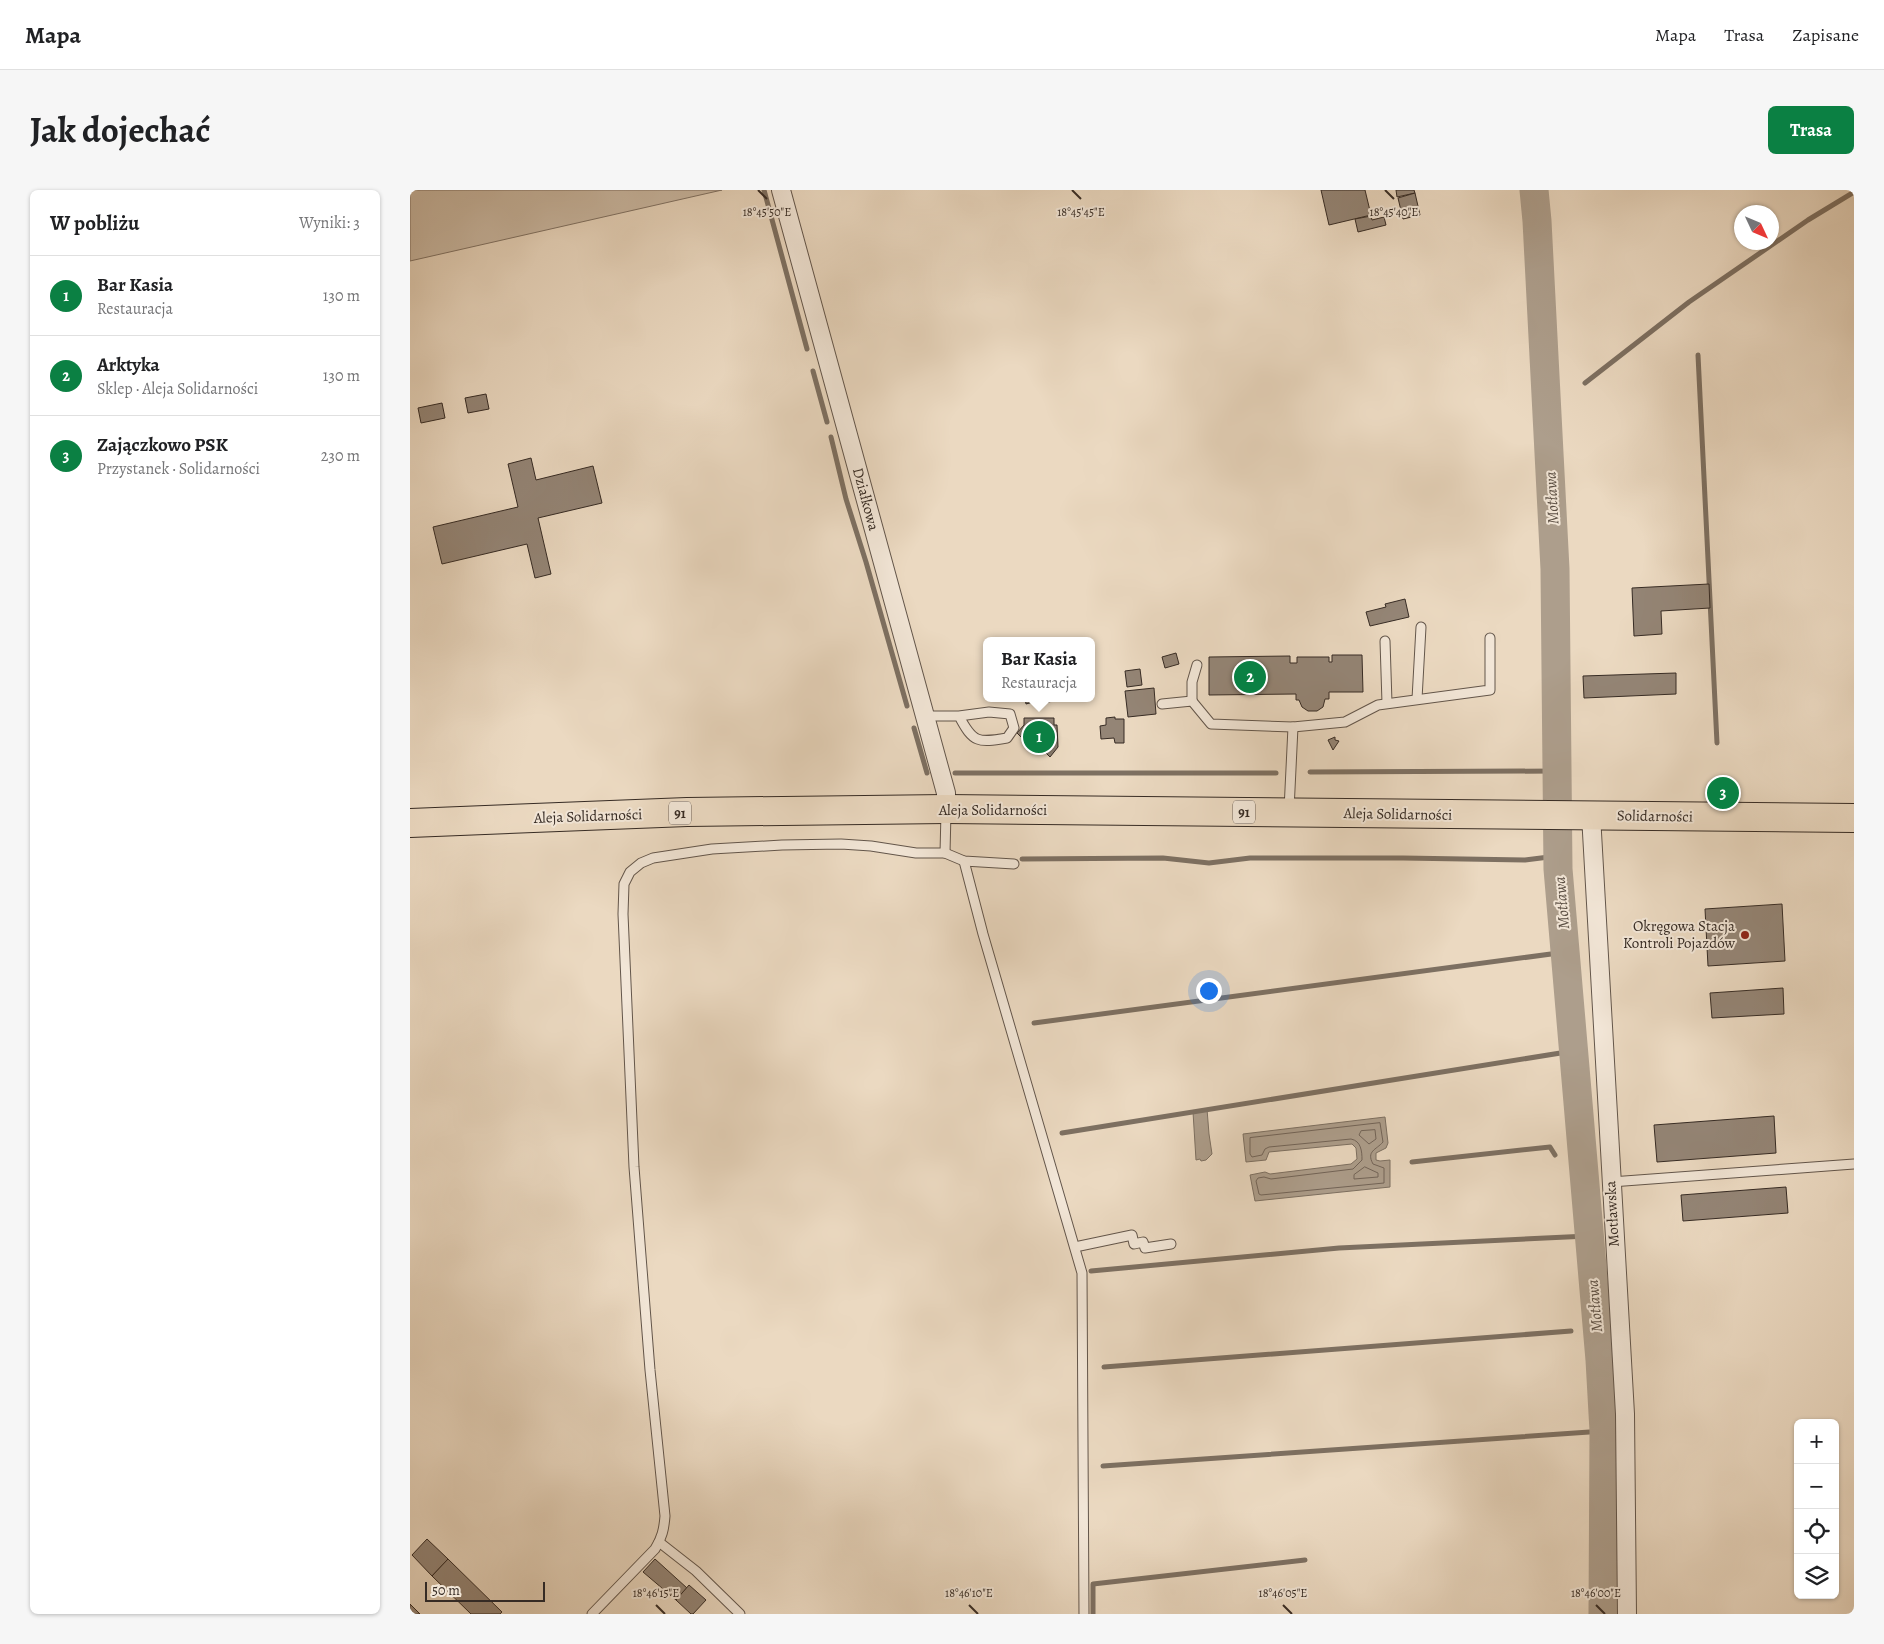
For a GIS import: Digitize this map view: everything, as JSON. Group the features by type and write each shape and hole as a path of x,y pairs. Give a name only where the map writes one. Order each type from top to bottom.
{"main road":[{"name":"Aleja Solidarności","path":"410,823 687,812 946,809 1584,815"},
{"name":"Solidarności","path":"1584,815 1854,818"}],"street":[{"name":"Działkowa","path":"781,190 946,793 946,809"},
{"name":"Motławska","path":"1584,815 1611,1182 1625,1414 1627,1614"}],"lane":[{"path":"1417,700 1421,627"},
{"path":"1197,665 1192,682 1192,701 1211,724 1293,728 1345,722 1378,705 1387,703 1490,690 1490,638"},
{"path":"1385,640 1387,703"},
{"path":"1162,704 1192,701"},
{"path":"925,716 959,716 989,712 1010,714 1014,728 1006,738 985,742 973,738 967,732 959,716"},
{"path":"1289,813 1293,728"},
{"path":"945,853 946,809"},
{"path":"592,1614 638,1567 659,1542 664,1529 665,1516 650,1370 634,1168 623,914 624,884 630,872 640,863 653,858 712,849 782,845 841,844 871,846 916,853 945,853 964,861 1014,864"},
{"path":"964,861 983,934 1082,1273 1084,1614"},
{"path":"1611,1182 1854,1164"},
{"path":"1075,1247 1132,1235 1134,1244 1143,1242 1145,1248 1171,1244"},
{"path":"659,1542 696,1572 740,1614"}],"shaded area":[{"path":"410,190 722,190 410,261"}],"water":[{"path":"1207,1109 1212,1154 1206,1160 1201,1161 1200,1159 1196,1160 1193,1112"},
{"path":"1385,1117 1388,1143 1386,1148 1376,1153 1376,1160 1390,1160 1390,1187 1255,1201 1250,1175 1351,1164 1357,1159 1356,1148 1352,1144 1269,1152 1266,1160 1246,1162 1243,1134"}],"building":[{"path":"1321,190 1365,190 1371,215 1329,225"},
{"path":"1396,190 1414,190 1415,193 1397,197"},
{"path":"1415,193 1420,215 1403,219 1398,198"},
{"path":"1371,216 1372,220 1384,217 1386,225 1358,232 1355,219"},
{"path":"486,394 489,409 468,413 465,398"},
{"path":"442,403 445,418 421,423 418,408"},
{"path":"531,458 536,480 593,466 602,503 538,518 551,574 535,578 527,544 442,564 433,527 518,507 508,464"},
{"path":"1709,584 1710,608 1661,611 1662,634 1634,636 1632,588"},
{"path":"1405,599 1409,617 1370,626 1366,612 1386,607 1385,604"},
{"path":"1176,653 1179,664 1165,668 1162,657"},
{"path":"1332,655 1362,655 1363,692 1329,692 1329,699 1325,699 1323,707 1317,711 1308,711 1302,707 1299,700 1296,700 1296,694 1209,695 1209,657 1290,656 1290,663 1297,663 1297,657 1329,657 1329,662 1332,662"},
{"path":"1140,669 1142,685 1127,687 1125,671"},
{"path":"1676,673 1676,694 1584,698 1583,676"},
{"path":"1154,688 1156,714 1128,717 1125,691"},
{"path":"1115,717 1115,719 1124,719 1124,743 1115,743 1114,738 1101,739 1100,726 1106,725 1106,718"},
{"path":"1024,718 1054,718 1054,725 1057,725 1058,747 1050,757 1041,748 1038,749 1035,746 1034,741 1026,742 1017,733 1024,725"},
{"path":"1335,737 1335,740 1339,741 1333,750 1328,740"},
{"name":"Okręgowa Stacja Kontroli Pojazdów","path":"1782,904 1785,961 1708,966 1705,909"},
{"path":"1783,988 1784,1014 1712,1018 1710,993"},
{"path":"1774,1116 1776,1153 1657,1162 1654,1125"},
{"path":"1786,1187 1788,1213 1683,1221 1681,1195"},
{"path":"427,1539 448,1559 432,1576 412,1555"},
{"path":"448,1559 502,1612 500,1614 471,1614 432,1576"},
{"path":"655,1559 687,1588 676,1600 643,1572"},
{"path":"689,1585 706,1600 693,1614 676,1600"},
{"path":"410,1604 420,1614 410,1614"}],"waterway":[{"path":"764,190 807,349"},
{"name":"Motława","path":"1534,190 1555,569 1558,869 1600,1360 1604,1431 1603,1614"},
{"path":"1585,383 1689,302 1808,220 1854,192"},
{"path":"1698,355 1717,743"},
{"path":"813,371 827,422"},
{"path":"831,437 846,499 907,706"},
{"path":"914,728 927,773"},
{"path":"1310,772 1556,771"},
{"path":"955,773 1276,773"},
{"path":"1022,859 1163,858 1209,863 1250,858 1525,860 1557,856"},
{"path":"1034,1023 1566,952"},
{"path":"1062,1133 1573,1051"},
{"path":"1412,1162 1550,1147 1555,1155"},
{"path":"1091,1271 1339,1248 1588,1236"},
{"path":"1104,1367 1571,1331"},
{"path":"1103,1466 1604,1431"},
{"path":"1093,1614 1093,1584 1305,1560"}],"place":[{"name":"Arktyka","path":"1250,677"},
{"name":"Bar Kasia","path":"1039,737"},
{"name":"Zajączkowo PSK","path":"1723,793"},
{"name":"Okręgowa Stacja Kontroli Pojazdów","path":"1745,935"}]}
